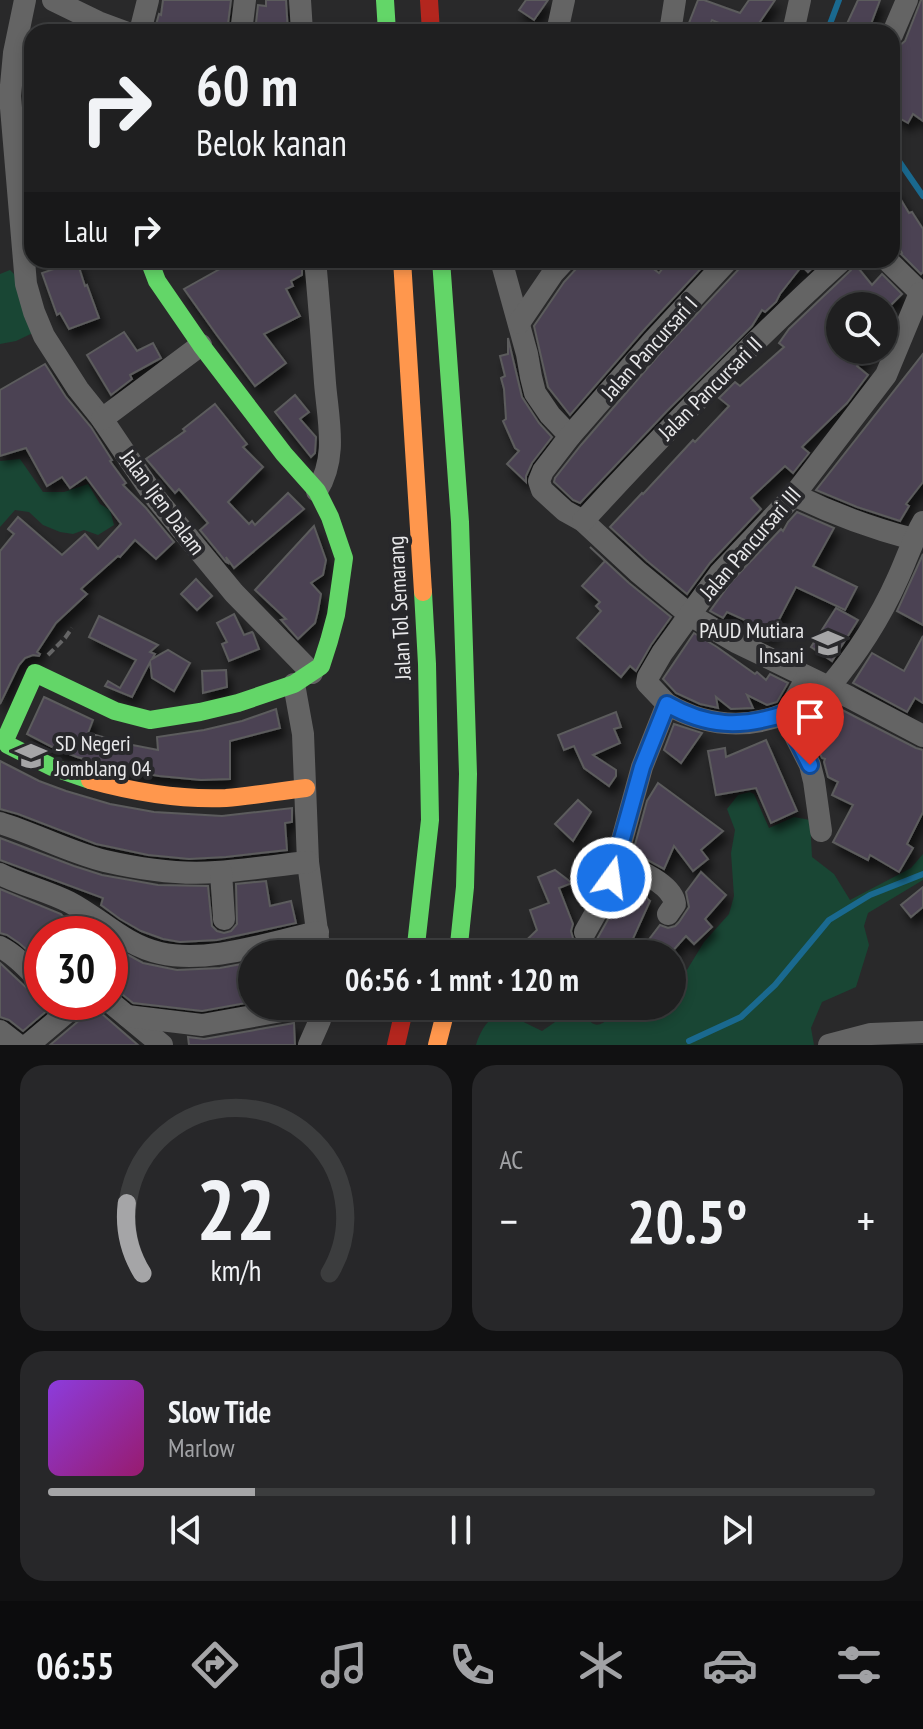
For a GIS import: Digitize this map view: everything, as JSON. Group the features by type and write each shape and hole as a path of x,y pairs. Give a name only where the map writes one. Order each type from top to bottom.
{"main road":[{"path":"385,0 386,24"},
{"path":"429,0 430,24"},
{"path":"152,268 157,281 201,345 284,454 317,491 330,517 344,558 329,641 321,666 303,679 238,703 150,720 115,711 35,673 3,736 8,745 53,767 114,786 146,792 183,798 224,798 306,788"},
{"name":"Jalan Tol Semarang","path":"402,268 427,664 430,820 417,940"},
{"path":"442,268 460,522 468,774 465,887 459,940"},
{"path":"396,1045 402,1020"},
{"path":"437,1045 443,1020"}],"street":[{"name":"Jalan Ijen Dalam","path":"25,0 5,99 8,173 26,284 34,312 44,336 78,389 154,496 303,679"},
{"path":"53,0 103,24"},
{"path":"142,24 148,0"},
{"path":"242,24 245,0"},
{"path":"300,0 302,24"},
{"path":"559,24 564,0"},
{"path":"671,24 675,0"},
{"path":"795,24 800,0"},
{"path":"897,24 907,0"},
{"path":"316,268 331,426 325,478 317,491"},
{"path":"503,268 535,393 570,436"},
{"path":"519,323 558,268"},
{"name":"Jalan Pancursari I","path":"583,521 565,511 542,490 539,481 543,471 653,341 721,268"},
{"name":"Jalan Pancursari II","path":"583,521 723,373 834,268"},
{"path":"895,268 922,294"},
{"name":"Jalan Pancursari III","path":"667,704 647,683 662,653 720,573 794,495 886,375 922,294"},
{"path":"102,419 201,345"},
{"path":"794,495 862,524 918,531 897,581 863,641 829,687"},
{"path":"583,521 690,615 736,642 923,736"},
{"path":"585,932 608,891 642,767 667,704 701,720 751,723 788,711 807,677"},
{"path":"303,679 308,862 319,940"},
{"path":"784,714 810,765 821,831"},
{"path":"0,823 61,847 105,860 158,870 221,872 308,862"},
{"path":"615,859 672,892 675,904 668,914"},
{"path":"221,872 224,919"},
{"path":"0,874 70,903 122,938 161,954 181,956 238,951"},
{"path":"0,947 24,965"},
{"path":"128,1011 202,1025 238,1018"},
{"path":"128,1017 162,1045"},
{"path":"28,1045 52,1020"},
{"path":"309,1045 320,1020"},
{"path":"0,1031 18,1045"},
{"path":"829,1045 871,1034 923,1032"}],"path":[{"path":"35,673 72,628"}],"green space":[{"path":"10,270 39,330 16,341 0,344 0,274"},
{"path":"20,459 43,492 64,492 88,484 100,504 110,510 114,525 98,535 84,530 73,534 43,525 29,512 15,510 0,527 0,461"},
{"path":"754,794 769,828 794,817 810,820 812,857 834,874 850,900 911,868 923,854 923,880 868,913 864,926 869,945 856,987 822,1002 811,1028 814,1045 476,1045 490,1020 519,1020 542,1031 558,1020 589,1020 598,1025 607,1020 686,1020 686,972 704,942 729,914 734,896 731,853 735,830 727,809 738,795"}],"building":[{"path":"163,0 231,0 228,24 156,24"},
{"path":"266,0 286,0 288,24 256,24 258,5 266,6"},
{"path":"526,0 548,0 534,20 519,10"},
{"path":"698,0 740,13 749,0 775,0 758,24 721,24 712,20 710,24 689,23"},
{"path":"858,0 880,0 871,24 847,24"},
{"path":"923,0 923,121 913,114 908,123 900,118 900,45 905,41"},
{"path":"900,198 923,229 921,274 902,253"},
{"path":"57,268 79,268 99,318 69,329 60,313 57,315 42,273"},
{"path":"222,268 302,268 302,275 291,281 293,286 286,289 300,316 264,334 286,363 255,386 184,289"},
{"path":"652,268 659,273 663,268 702,268 570,415 548,387 534,326 576,269"},
{"path":"800,268 776,302 765,312 762,310 752,326 580,503 573,500 554,482 555,478 663,350 738,270"},
{"path":"852,268 858,268 872,285 882,274 902,294 898,298 898,292 828,292"},
{"path":"826,294 826,364 858,364 857,366 868,375 847,403 802,447 809,453 793,473 785,466 751,498 761,509 710,563 687,594 610,527 729,406 719,398 735,382 740,386 784,347 779,343 789,329"},
{"path":"124,332 137,351 153,343 161,358 130,375 132,379 111,395 87,355"},
{"path":"508,338 522,397 552,437 532,463 526,482 507,464 519,451 503,421 506,419 501,378 505,376 500,356 508,354"},
{"path":"923,354 923,482 906,504 909,506 900,521 816,490"},
{"path":"45,364 66,397 91,427 126,483 123,485 174,542 156,559 135,540 120,557 81,589 87,594 56,623 37,652 39,656 25,658 19,665 0,704 0,551 14,534 8,529 18,517 62,555 85,534 98,549 121,524 86,477 70,488 62,477 47,486 26,448 0,456 0,390"},
{"path":"295,395 309,412 300,419 316,437 315,453 311,457 275,412"},
{"path":"215,404 247,444 243,447 263,467 228,502 249,524 252,521 255,525 288,493 304,509 234,568 200,530 208,523 179,489 175,493 146,459 185,431 183,429"},
{"path":"797,512 834,528 813,566 857,587 845,610 796,587 770,637 756,630 758,626 727,612 723,618 710,611 731,582 781,529 783,531"},
{"path":"314,526 326,560 323,575 311,583 321,594 315,623 298,639 281,620 286,619 255,590"},
{"path":"590,547 671,617 636,671 630,666 621,677 577,638 601,611 596,606 600,602 582,586 605,561"},
{"path":"923,554 923,625 897,611"},
{"path":"196,579 212,596 197,610 181,594"},
{"path":"836,608 858,620 832,661 811,647"},
{"path":"234,614 244,635 253,633 259,649 229,661 222,644 227,642 217,623"},
{"path":"99,616 158,645 150,652 155,654 152,659 168,650 190,663 174,691 152,678 150,662 132,697 105,686 108,681 120,688 136,660 89,637"},
{"path":"694,633 766,680 770,674 788,683 777,702 767,705 747,695 753,708 731,709 716,697 718,708 676,693 663,679"},
{"path":"923,636 923,703 915,698 907,712 853,683 872,653 904,671"},
{"path":"226,670 227,687 203,693 202,671"},
{"path":"813,695 923,750 923,812 907,844 913,848 899,872 870,855 868,860 833,842 853,805 832,795 838,782 828,777 825,759 815,744 821,732 804,723 801,717"},
{"path":"44,697 93,720 88,733 158,750 157,737 204,730 276,709 280,728 230,741 230,779 159,776 118,769 77,757 27,734"},
{"path":"616,712 621,727 614,729 620,743 593,755 616,770 616,776 609,786 584,768 574,746 564,750 558,735"},
{"path":"674,724 702,733 681,763 664,750"},
{"path":"766,740 797,811 771,823 756,788 716,795 708,751 725,748 726,757"},
{"path":"0,761 66,791 110,804 154,812 222,816 292,808 292,822 285,823 287,850 189,859 148,855 96,844 0,809"},
{"path":"658,783 723,831 701,850 708,859 693,871 674,846 664,869 633,852 647,801"},
{"path":"578,800 591,812 573,841 555,824"},
{"path":"0,838 102,875 158,885 208,886 212,926 224,933 237,924 236,884 266,881 270,906 291,901 296,923 217,940 180,942 163,939 128,924 128,916 116,916 101,905 103,898 0,860"},
{"path":"555,870 572,883 559,888 573,924 571,931 575,940 527,940 537,930 530,910 549,903 538,877"},
{"path":"701,872 726,895 705,919 712,927 694,944 686,936 682,940 649,940 660,925 668,928 679,922 689,907 686,892"},
{"path":"626,880 641,888 639,891 650,901 632,940 596,940 620,898"},
{"path":"923,887 923,907 911,917 901,905"},
{"path":"0,889 63,916 24,916 24,947 0,933"},
{"path":"128,955 143,963 177,970 238,965 238,1005 202,1011 133,1003 128,999"},
{"path":"0,963 24,986 24,1020 36,1020 23,1031 0,1017"},
{"path":"80,1020 109,1020 138,1045 50,1045"},
{"path":"294,1023 295,1045 189,1045 188,1037 204,1039"}],"waterway":[{"path":"830,24 839,0"},
{"path":"900,163 923,196"},
{"path":"689,1041 741,1017 775,985 829,920 870,895 923,874"}],"traffic: fast":[{"path":"385,0 386,24"},
{"path":"90,780 52,767 8,745 5,740 35,673 115,711 150,720 238,703 294,684 321,666 336,615 344,558 317,491 284,454 201,345 157,281 152,268"},
{"path":"442,268 460,522 468,774 465,887 459,940"},
{"path":"417,940 430,820 423,592"}],"traffic: slow":[{"path":"403,268 423,592"},
{"path":"90,780 192,798 226,798 306,788"},
{"path":"437,1045 443,1020"}],"traffic: jam":[{"path":"429,0 430,24"},
{"path":"396,1045 402,1020"}],"place":[{"name":"PAUD Mutiara Insani","path":"828,643"},
{"name":"SD Negeri Jomblang 04","path":"31,756"}],"route":[{"path":"611,878 642,767 667,704 701,720 719,723 751,723 784,714 810,765"}]}
